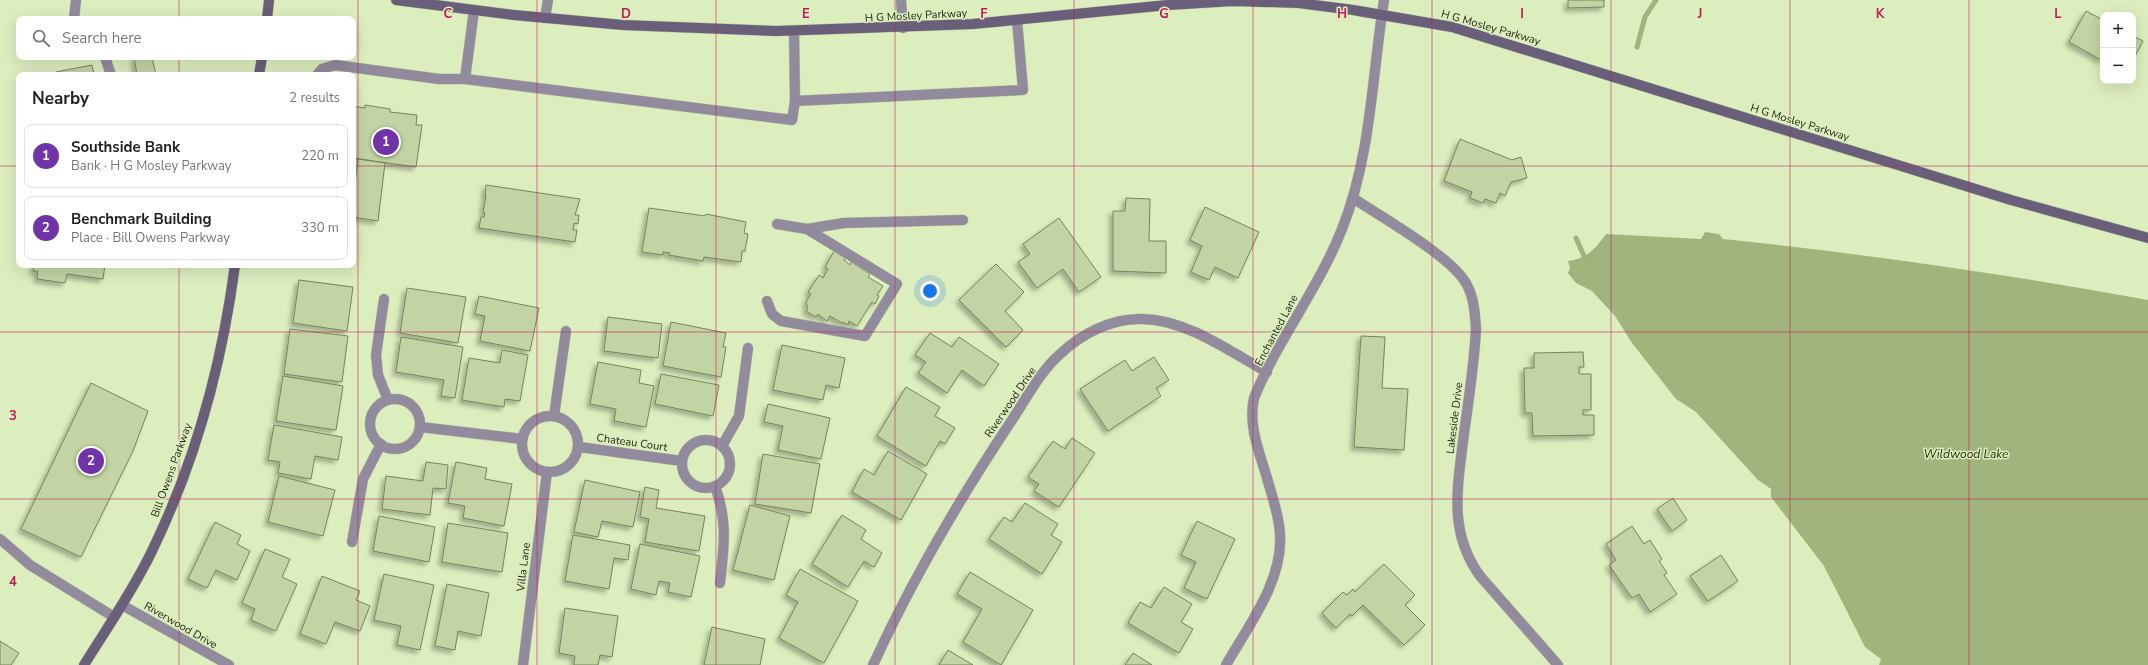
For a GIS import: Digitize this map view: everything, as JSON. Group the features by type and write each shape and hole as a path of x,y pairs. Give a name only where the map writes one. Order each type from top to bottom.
{"main road":[{"path":"267,16 269,0"},
{"name":"H G Mosley Parkway","path":"396,0 545,18 681,28 794,31 903,28 1017,20 1168,5 1233,1 1299,3 1382,14 1452,27 2011,200 2148,238"},
{"path":"260,72 262,60"},
{"name":"Bill Owens Parkway","path":"84,665 122,604 160,535 188,463 215,373 227,317 235,268"}],"street":[{"path":"74,16 76,0"},
{"path":"545,18 548,0"},
{"path":"901,0 903,28"},
{"name":"Enchanted Lane","path":"1226,665 1270,586 1277,565 1280,546 1278,514 1254,433 1252,419 1254,398 1336,242 1353,198 1362,157 1384,0"},
{"path":"465,78 474,10"},
{"path":"795,100 1023,90 1017,20"},
{"path":"320,72 322,69 335,65 438,78 465,78 792,120 795,100 794,31"},
{"path":"106,60 110,72"},
{"name":"Lakeside Drive","path":"1353,198 1442,258 1460,274 1467,285 1474,306 1476,329 1456,497 1461,539 1472,564 1480,576 1550,654 1558,665"},
{"path":"807,230 844,223 963,220"},
{"path":"767,301 772,314 781,321 865,336 897,284 807,230 777,224"},
{"path":"384,299 376,355 378,375 388,400"},
{"name":"Riverwood Drive","path":"872,665 916,577 978,473 1050,365 1075,341 1094,330 1114,323 1138,319 1153,320 1180,326 1196,333 1267,372"},
{"path":"554,416 566,331"},
{"path":"682,461 682,468 688,481 701,488 715,486 721,483 729,472 730,458 722,446 739,416 748,348"},
{"path":"396,399 411,405 420,419 420,427 413,441 407,446 391,448 381,444 372,433 371,418 375,410 388,400 396,399"},
{"path":"554,416 562,418 572,426 578,438 578,447 576,456 564,469 547,472 530,464 525,457 522,439 527,427 537,418 554,416"},
{"path":"420,427 522,439"},
{"name":"Chateau Court","path":"578,447 682,461 688,447 701,440 716,442 722,446"},
{"path":"352,542 363,479 381,444"},
{"name":"Villa Lane","path":"522,665 547,472"},
{"path":"715,486 722,505 725,530 720,583"},
{"path":"0,539 30,565 114,617"},
{"name":"Riverwood Drive","path":"122,604 228,665"}],"water":[{"name":"Wildwood Lake","path":"1705,232 1719,234 1723,239 1936,265 2148,300 2148,665 1879,665 1881,659 1865,647 1824,566 1771,497 1771,489 1758,480 1696,412 1676,399 1632,343 1615,316 1592,291 1576,283 1568,273 1570,268 1568,261 1581,258 1586,255 1599,244 1606,234 1701,239"}],"building":[{"path":"1568,0 1604,0 1604,7 1568,8"},
{"path":"2086,11 2100,18 2100,59 2069,42"},
{"path":"2136,38 2143,41 2136,54"},
{"path":"134,60 153,60 155,72 136,72"},
{"path":"92,65 93,72 56,72"},
{"path":"365,105 390,109 390,112 417,115 416,125 422,125 416,167 356,158 356,106 365,108"},
{"path":"1460,139 1512,160 1521,157 1527,178 1511,182 1505,196 1500,193 1496,203 1485,199 1483,203 1470,198 1472,192 1444,181"},
{"path":"358,159 385,163 378,221 356,217 356,175"},
{"path":"486,185 580,199 575,215 579,215 578,224 574,223 573,230 577,230 575,242 479,228 481,217 484,217 485,213 483,212 486,196"},
{"path":"1126,198 1150,199 1149,241 1166,241 1166,273 1113,271 1113,211 1125,211"},
{"path":"1205,207 1259,232 1238,278 1215,267 1209,280 1191,272 1202,246 1190,240"},
{"path":"649,208 705,216 706,214 746,222 744,233 748,234 745,251 742,251 741,262 704,257 703,261 669,255 670,253 663,252 663,255 642,252"},
{"path":"1059,218 1101,277 1079,292 1063,269 1037,288 1018,262 1030,254 1023,244"},
{"path":"834,251 845,258 844,260 850,265 851,262 870,274 868,277 883,286 877,295 879,296 875,304 872,302 857,326 849,321 848,325 843,322 842,323 830,316 827,321 818,314 816,317 806,311 808,308 806,302 811,294 808,292 819,275 823,278 828,269 825,267"},
{"path":"996,264 1024,292 1005,311 1023,330 1006,347 959,300"},
{"path":"34,268 105,268 103,279 67,274 65,283 37,279 38,271 33,271"},
{"path":"299,280 353,287 347,331 293,323"},
{"path":"407,288 466,297 458,343 400,333"},
{"path":"479,296 539,308 530,351 480,341 485,316 475,314"},
{"path":"608,317 662,324 658,358 604,351"},
{"path":"671,322 726,333 723,347 726,347 721,377 663,366"},
{"path":"290,329 348,336 342,382 284,374"},
{"path":"930,333 952,347 959,337 999,364 984,386 962,370 947,393 918,373 926,362 915,355"},
{"path":"1361,336 1385,337 1382,388 1408,389 1404,450 1354,447"},
{"path":"401,337 463,347 455,398 441,396 444,380 396,372"},
{"path":"782,345 845,358 839,388 826,385 823,400 773,390"},
{"path":"502,350 528,355 520,401 505,399 504,407 462,400 469,358 500,363"},
{"path":"1583,352 1584,367 1579,367 1579,374 1591,374 1591,410 1583,410 1583,415 1594,415 1594,435 1533,436 1532,413 1525,413 1524,368 1534,368 1534,353"},
{"path":"1154,357 1169,380 1156,388 1161,396 1108,431 1080,389 1125,360 1132,371"},
{"path":"598,362 641,370 639,383 654,386 646,427 614,421 616,409 590,404"},
{"path":"661,374 719,385 713,416 655,404"},
{"path":"283,376 343,386 336,430 276,421"},
{"path":"91,383 148,411 133,451 81,557 21,529"},
{"path":"906,387 940,407 935,416 955,428 945,444 940,441 926,466 877,436"},
{"path":"768,404 830,418 821,459 778,450 783,426 764,422"},
{"path":"274,425 342,437 338,460 315,456 311,479 278,473 280,462 268,460"},
{"path":"1072,438 1095,453 1059,507 1034,491 1039,484 1028,477 1053,441 1065,449"},
{"path":"888,451 927,474 901,520 852,492 864,469 874,475"},
{"path":"763,454 820,464 811,513 755,504"},
{"path":"426,462 448,465 446,489 433,488 430,515 382,509 386,476 423,481"},
{"path":"456,462 487,468 485,479 512,484 504,526 463,518 465,506 448,503"},
{"path":"279,476 335,490 323,536 268,522"},
{"path":"585,480 640,492 633,527 602,521 598,537 574,532"},
{"path":"645,487 659,490 656,508 705,516 699,551 645,542 649,519 640,517"},
{"path":"1673,498 1687,520 1672,531 1657,509"},
{"path":"1025,503 1058,524 1051,535 1062,542 1042,574 989,539 1004,517 1012,522"},
{"path":"750,505 790,516 774,580 733,570"},
{"path":"842,515 866,530 861,539 882,553 874,567 864,561 848,587 812,564"},
{"path":"379,516 435,527 429,562 373,551"},
{"path":"1197,521 1235,539 1207,599 1184,588 1196,562 1181,555"},
{"path":"215,522 241,535 237,544 250,551 237,580 216,570 207,588 188,579"},
{"path":"448,523 508,533 502,572 442,562"},
{"path":"1632,526 1644,544 1650,540 1662,559 1659,561 1667,573 1664,575 1677,594 1650,612 1639,594 1632,598 1609,565 1616,560 1606,544"},
{"path":"573,535 630,545 628,560 614,558 609,589 565,581"},
{"path":"640,544 700,556 691,597 668,592 670,583 659,581 656,595 631,589"},
{"path":"265,549 290,559 282,577 297,584 276,631 251,620 255,609 242,603"},
{"path":"1721,555 1738,581 1708,601 1690,576"},
{"path":"1384,564 1415,595 1405,605 1425,625 1404,645 1363,605 1352,616 1350,614 1336,628 1322,613 1343,592 1347,595 1353,589 1355,592"},
{"path":"800,569 858,601 824,663 779,638 798,602 786,595"},
{"path":"970,572 1033,610 1001,665 963,642 982,609 957,594"},
{"path":"384,574 434,585 420,650 397,645 401,626 374,620"},
{"path":"322,576 360,591 356,600 370,606 360,631 335,622 326,644 300,634"},
{"path":"447,584 489,593 481,636 458,631 455,650 435,646"},
{"path":"1164,587 1192,604 1181,622 1193,629 1179,653 1128,623 1140,602 1151,608"},
{"path":"565,608 618,616 612,657 600,655 598,665 574,665 575,656 559,653"},
{"path":"712,627 765,639 760,665 704,665"},
{"path":"0,641 19,653 11,665 0,665"},
{"path":"948,650 973,665 939,665"},
{"path":"1133,653 1152,665 1125,665"}],"waterway":[{"path":"1637,47 1645,17 1656,0"},
{"path":"1576,238 1584,256 1589,259"}],"place":[{"name":"Southside Bank","path":"386,142"},
{"name":"Benchmark Building","path":"91,461"}]}
